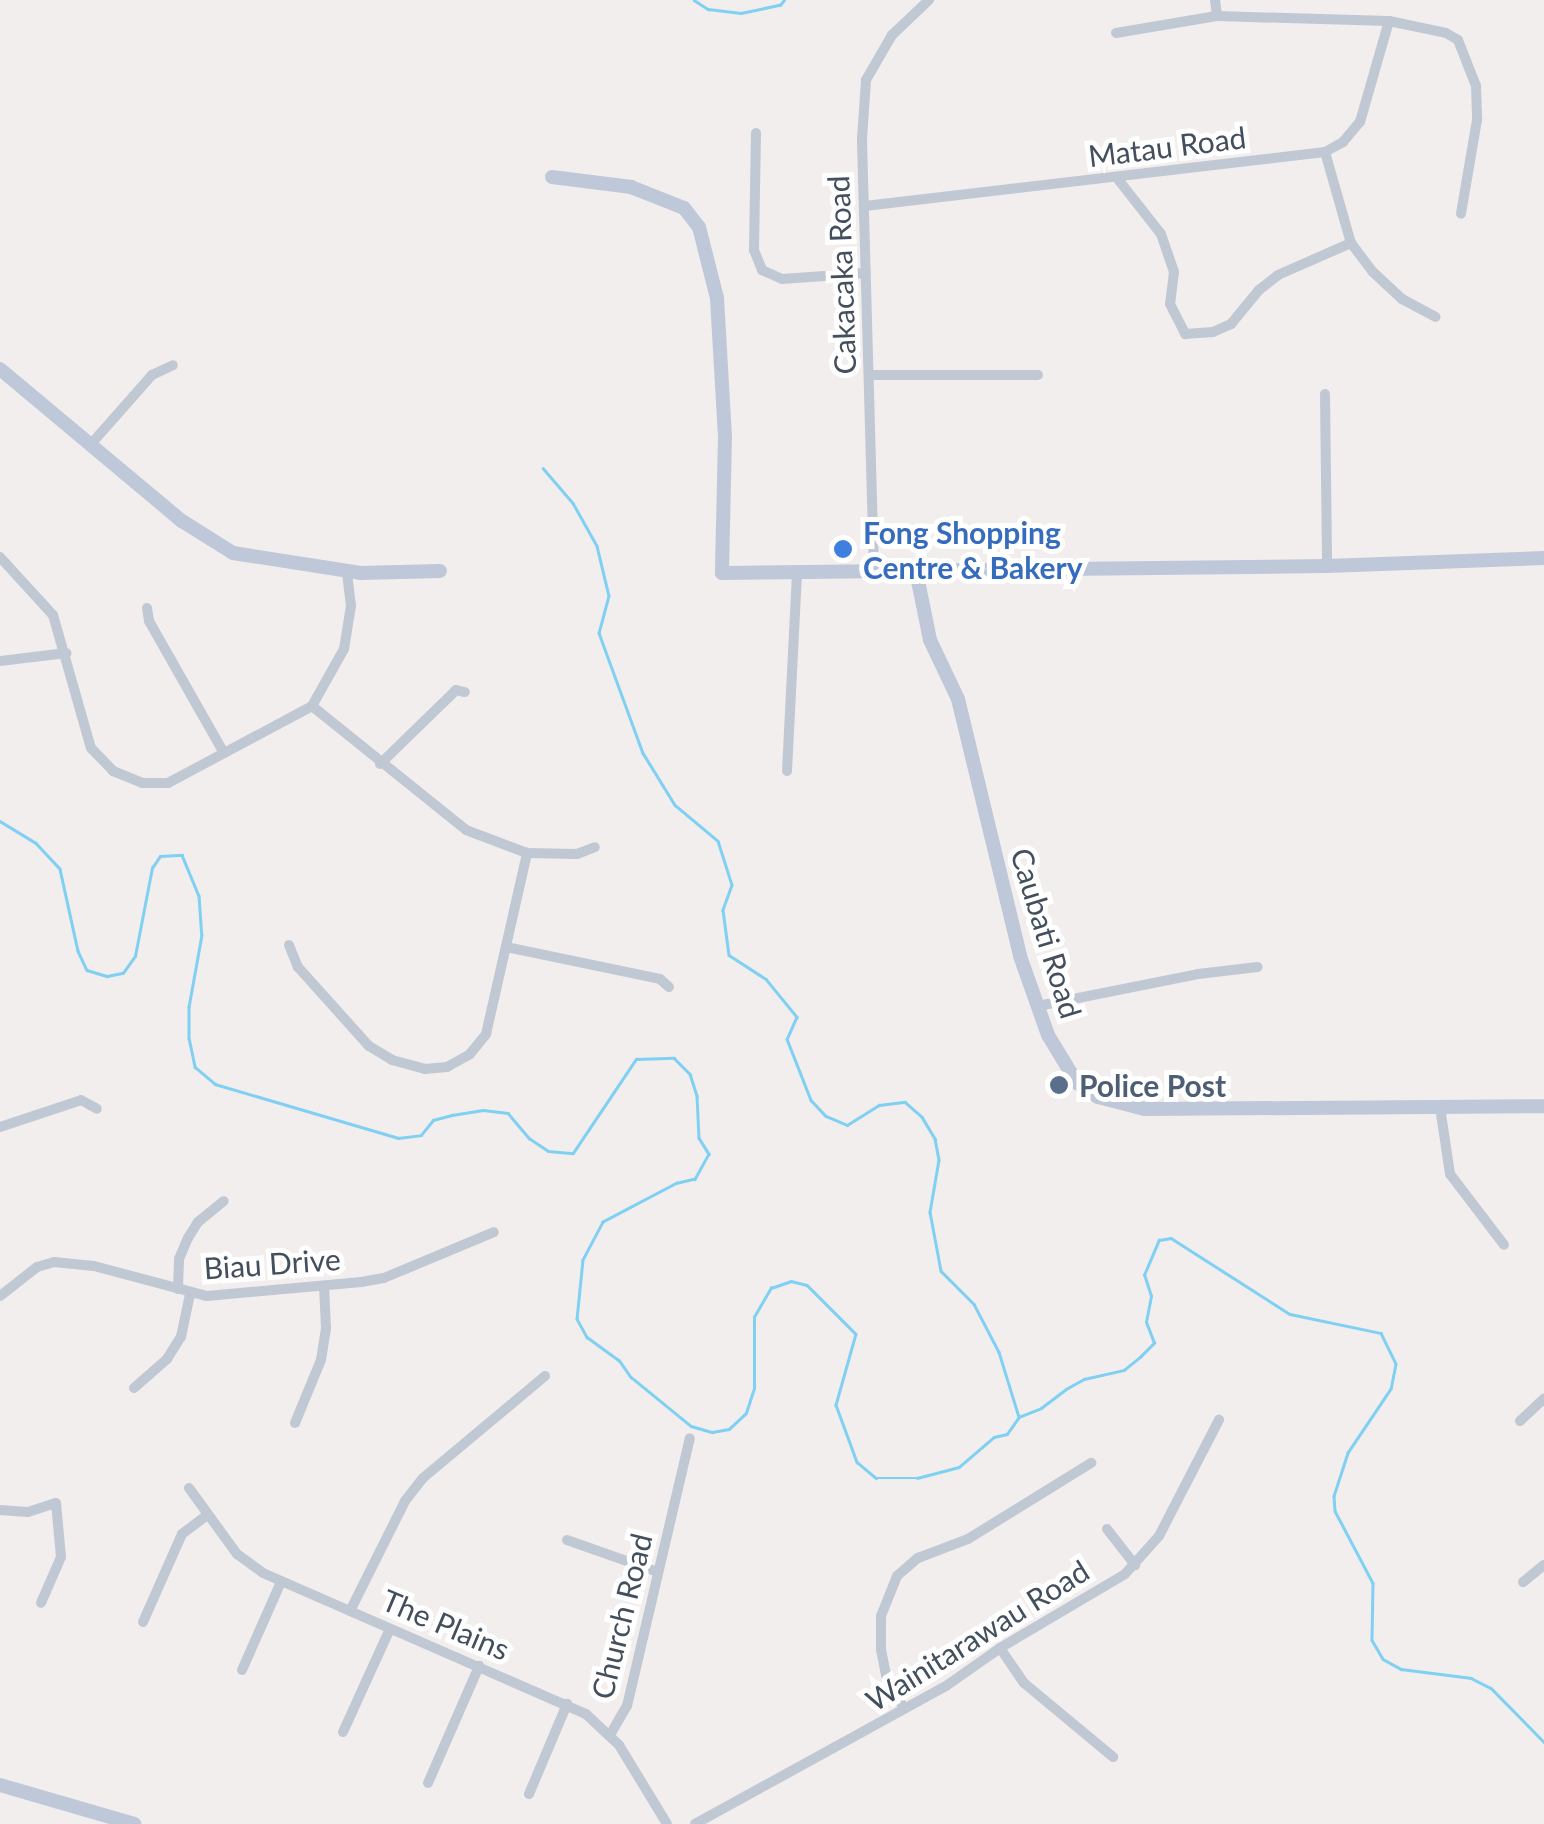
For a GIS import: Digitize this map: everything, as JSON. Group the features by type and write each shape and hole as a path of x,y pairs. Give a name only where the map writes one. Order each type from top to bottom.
{"street":[{"name":"Cakacaka Road","path":"874,572 864,206 866,80 892,35 929,0"},
{"path":"1214,0 1217,16"},
{"path":"1116,32 1217,16 1389,21 1446,33 1458,40 1476,86 1477,120 1461,214"},
{"path":"1389,21 1360,122 1343,142 1325,152 1352,243 1373,272 1402,299 1436,317"},
{"path":"756,133 754,250 762,270 782,278 866,273"},
{"name":"Matau Road","path":"864,206 1325,152"},
{"path":"552,177 631,187 684,208 699,228 718,298 725,437 722,573 1326,566 1544,558"},
{"path":"1117,178 1161,234 1174,272 1170,304 1185,334 1214,332 1231,324 1259,290 1278,275 1352,243"},
{"path":"92,442 152,375 172,365"},
{"path":"0,369 182,520 233,553 347,572 440,571"},
{"path":"869,375 1038,375"},
{"path":"1326,394 1326,566"},
{"path":"0,556 53,615 67,653 91,748 112,771 142,783 168,783 312,706 344,649 351,606 347,572"},
{"name":"Caubati Road","path":"916,571 930,640 958,699 1020,956 1061,1060 1078,1083 1117,1104 1145,1109 1544,1106"},
{"path":"788,771 797,572"},
{"path":"147,608 150,622 224,753"},
{"path":"0,660 67,653"},
{"path":"380,764 456,690 465,692"},
{"path":"312,706 466,830 527,852 576,854 595,847"},
{"path":"289,945 298,967 369,1046 392,1060 426,1069 447,1067 470,1054 486,1034 527,852"},
{"path":"506,947 660,979 669,987"},
{"path":"1038,1006 1198,974 1258,967"},
{"path":"0,1127 80,1100 96,1109"},
{"path":"1440,1107 1450,1174 1504,1245"},
{"path":"178,1289 179,1259 188,1238 212,1208 224,1201"},
{"name":"Biau Drive","path":"0,1296 37,1267 54,1262 94,1266 190,1294 236,1296 324,1286 384,1278 494,1232"},
{"path":"295,1424 313,1390 321,1360 326,1328 324,1286"},
{"path":"134,1388 167,1359 181,1337 190,1294"},
{"path":"350,1611 405,1501 475,1431 545,1376"},
{"path":"1520,1421 1544,1399"},
{"name":"Wainitarawau Road","path":"696,1824 946,1686 1000,1648 1136,1565 1159,1536 1219,1420"},
{"name":"Church Road","path":"610,1735 627,1706 690,1438"},
{"path":"904,1709 886,1675 881,1650 881,1616 897,1576 918,1558 968,1539 1091,1462"},
{"name":"The Plains","path":"189,1488 237,1554 282,1582 568,1704 610,1735 667,1824"},
{"path":"0,1510 28,1512 56,1504 61,1557 41,1603"},
{"path":"143,1622 182,1534 206,1515"},
{"path":"1107,1529 1136,1565"},
{"path":"567,1540 658,1572"},
{"path":"1523,1582 1544,1565"},
{"path":"242,1670 282,1582"},
{"path":"343,1732 390,1629"},
{"path":"1000,1648 1024,1683 1113,1756"},
{"path":"428,1783 479,1666"},
{"path":"529,1794 568,1704"},
{"path":"0,1785 134,1824"}],"waterway":[{"path":"694,0 708,9 741,13 780,5 784,0"},
{"path":"543,468 573,503 597,546 609,596 599,633 643,753 675,805 718,841 732,885 723,910 729,955 766,979 797,1017 787,1039 811,1100 826,1116 847,1125 879,1105 905,1102 922,1117 935,1139 939,1160 930,1212 941,1271 974,1304 999,1352 1019,1417"},
{"path":"0,821 36,843 60,869 78,951 87,970 107,976 123,973 135,956 152,868 160,856 182,855 199,896 202,935 189,1007 189,1038 195,1067 215,1084 398,1138 421,1135 433,1120 452,1115 483,1110 508,1113 529,1138 548,1151 573,1153 636,1059 674,1058 690,1074 697,1096 699,1138 709,1154 695,1179 677,1183 603,1222 583,1260 577,1319 587,1337 619,1360 631,1377 691,1426 712,1432 729,1429 746,1413 754,1388 754,1317 771,1288 791,1281 807,1285 856,1334 836,1405 857,1462 876,1478 917,1478 959,1467 994,1437 1007,1434 1019,1417 1041,1408 1084,1379 1124,1370 1140,1357 1154,1343 1146,1322 1151,1296 1144,1275 1159,1240 1171,1238 1290,1314 1381,1333 1396,1364 1391,1389 1348,1453 1334,1496 1335,1511 1373,1583 1372,1640 1383,1659 1401,1669 1471,1678 1491,1688 1544,1742"}],"place":[{"name":"Fong Shopping Centre & Bakery","path":"843,549"},
{"name":"Police Post","path":"1059,1085"}]}
